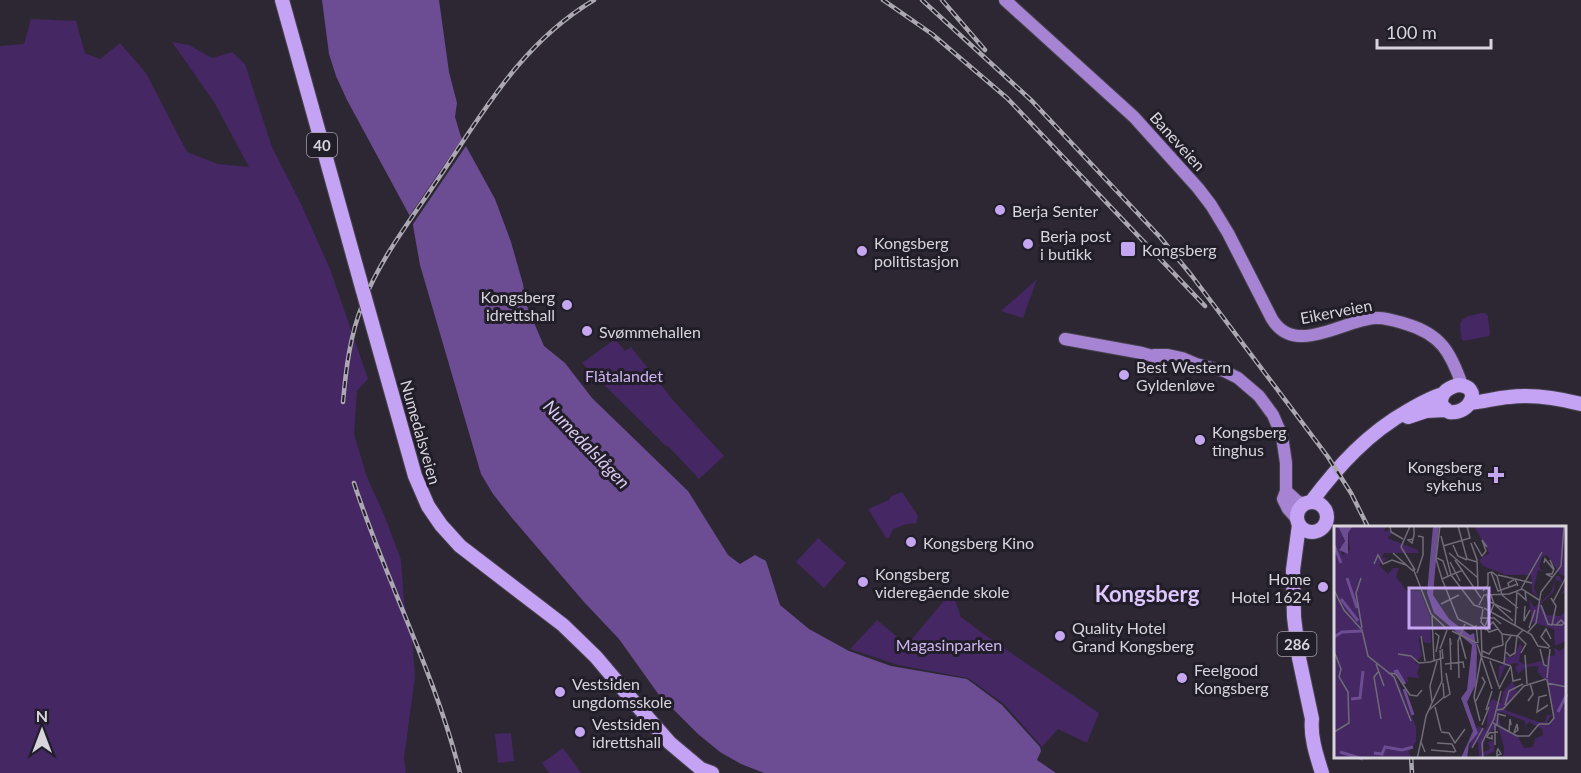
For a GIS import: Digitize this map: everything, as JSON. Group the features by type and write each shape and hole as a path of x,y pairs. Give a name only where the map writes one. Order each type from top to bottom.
{"main road":[{"name":"Numedalsveien","path":"282,0 415,476 424,499 441,525 470,555 547,612 584,644 656,728 677,749 706,772"},
{"name":"Baneveien","path":"1005,0 1134,117 1198,188 1228,232 1272,319 1288,334"},
{"name":"Eikerveien","path":"1288,334 1296,336 1326,332 1374,318 1410,325 1431,334 1443,346 1458,370 1459,392"},
{"path":"1065,339 1154,355 1182,364 1196,364 1224,371 1238,378 1259,396 1280,429 1286,463 1284,503 1307,532 1317,532"},
{"path":"1445,410 1441,402 1459,392"},
{"name":"286","path":"1389,423 1426,411 1445,410 1451,413 1464,410 1459,392"},
{"name":"286","path":"1322,773 1312,733 1312,719 1295,634 1293,588 1298,512 1358,447 1399,416 1428,399 1459,392 1510,397 1541,397 1581,404"},
{"name":"286","path":"1294,567 1305,546 1325,526 1328,519 1326,512 1328,490 1332,475"},
{"path":"1286,491 1296,501 1315,502 1326,512"},
{"name":"286","path":"1312,719 1317,726 1332,773"}],"green space":[{"path":"31,19 76,21 85,53 100,59 120,43 146,73 187,152 218,164 249,167 214,102 172,42 189,45 212,58 232,52 245,64 272,147 330,269 368,379 357,391 354,434 367,477 401,560 404,602 412,637 415,677 404,758 406,773 0,773 0,46 24,44"},
{"path":"1037,279 1023,318 1001,311"},
{"path":"1481,313 1488,316 1489,336 1462,340 1460,327 1462,320"},
{"name":"Flåtalandet","path":"615,339 625,351 631,347 673,400 724,456 699,479 582,363"},
{"path":"902,492 918,516 916,524 907,524 893,529 889,538 886,538 868,509"},
{"path":"818,538 846,563 824,588 796,562"},
{"name":"Magasinparken","path":"952,591 961,617 1099,713 1087,743 1058,729 1042,747 1004,704 968,678 898,665 850,649 877,620 907,645"},
{"path":"511,733 514,761 498,763 495,734"},
{"path":"563,748 581,773 549,773 542,763"}],"water":[{"name":"Numedalslågen","path":"322,0 439,0 449,72 457,103 455,117 461,137 495,199 511,242 526,304 544,346 565,363 592,398 688,491 728,555 740,564 755,555 766,561 780,605 809,629 849,651 891,666 967,679 1002,705 1040,747 1041,751 1037,760 1056,773 764,773 720,752 698,734 659,695 619,639 512,518 481,474 420,265 412,220 336,76 329,54"}],"pier":[{"path":"464,136 468,143 411,227 408,218"}],"railway":[{"path":"343,402 347,364 355,327 370,287 387,256 505,82 545,37 594,0"},
{"path":"883,0 932,34 1007,98 1205,306"},
{"path":"922,0 1032,101 1160,237 1328,457 1351,493 1368,526"},
{"path":"942,0 985,50"},
{"path":"354,483 424,663 450,736 460,773"},
{"path":"1411,758 1412,773"}],"place":[{"name":"Berja Senter","path":"1000,210"},
{"name":"Berja post i butikk","path":"1028,244"},
{"name":"Kongsberg","path":"1128,249"},
{"name":"Kongsberg politistasjon","path":"862,251"},
{"name":"Kongsberg idrettshall","path":"567,305"},
{"name":"Svømmehallen","path":"587,331"},
{"name":"Best Western Gyldenløve","path":"1124,375"},
{"name":"Kongsberg tinghus","path":"1200,440"},
{"name":"Kongsberg sykehus","path":"1496,475"},
{"name":"Kongsberg Kino","path":"911,542"},
{"name":"Kongsberg videregående skole","path":"863,582"},
{"name":"Home Hotel 1624","path":"1323,587"},
{"name":"Quality Hotel Grand Kongsberg","path":"1060,636"},
{"name":"Feelgood Kongsberg","path":"1182,678"},
{"name":"Vestsiden ungdomsskole","path":"560,692"},
{"name":"Vestsiden idrettshall","path":"580,732"}],"district":[{"name":"Kongsberg","path":"1147,593"}]}
